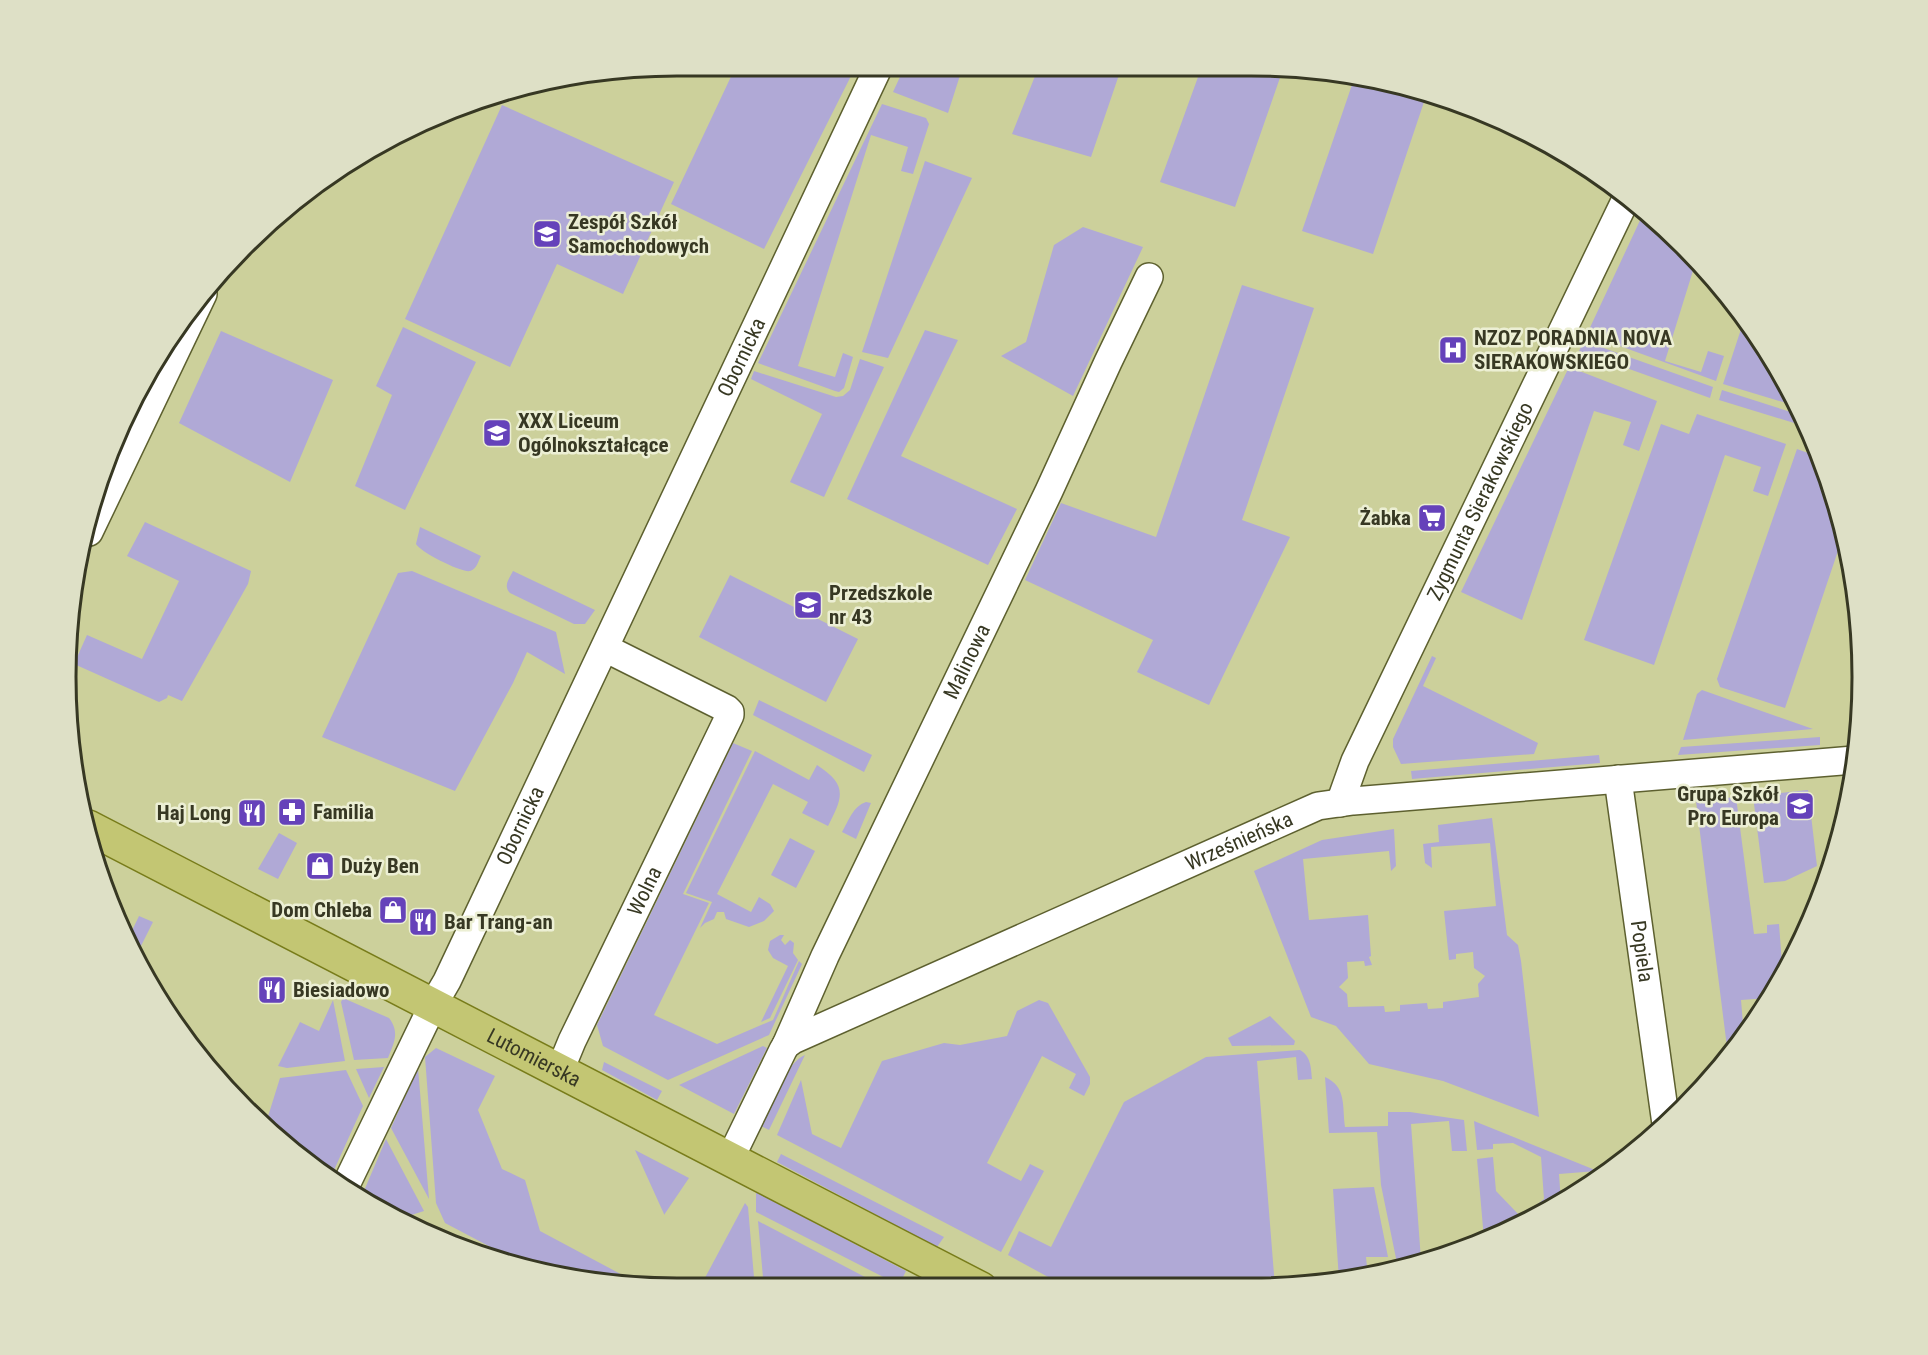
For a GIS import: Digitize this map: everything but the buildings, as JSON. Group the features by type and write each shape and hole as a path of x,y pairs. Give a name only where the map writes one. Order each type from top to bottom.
{"main road":[{"name":"Lutomierska","path":"97,831 960,1278"}],"street":[{"name":"Obornicka","path":"348,1180 433,1005 447,981 874,76"},
{"name":"Zygmunta Sierakowskiego","path":"1340,802 1355,761 1622,206"},
{"name":"Malinowa","path":"786,1045 825,956 1149,278"},
{"path":"102,505 181,340"},
{"name":"Wolna","path":"560,1070 730,712 605,648"},
{"name":"Wrześnieńska","path":"786,1045 1318,806 1340,802 1845,761"},
{"name":"Popiela","path":"1618,779 1664,1112"},
{"path":"730,1159 786,1045"}],"shaded area":[{"path":"731,76 851,76 764,249 671,204"},
{"path":"900,76 960,76 948,113 893,92"},
{"path":"1035,76 1119,76 1091,157 1012,134"},
{"path":"1198,76 1280,78 1235,207 1160,182"},
{"path":"1352,86 1424,102 1373,254 1302,231"},
{"path":"882,104 926,118 929,124 913,174 901,171 908,147 871,135 798,366 835,377 843,353 853,357 844,388 839,392 758,363"},
{"name":"Zespół Szkół Samochodowych","path":"502,105 674,182 623,294 557,264 510,367 405,319"},
{"path":"925,161 972,178 888,358 862,352"},
{"path":"1640,220 1693,271 1665,361 1701,372 1708,351 1724,356 1716,381 1587,334"},
{"path":"1083,227 1143,247 1073,396 1001,356 1026,342 1054,245"},
{"path":"1242,285 1314,308 1242,520 1290,537 1209,705 1137,672 1153,640 1025,580 1061,503 1156,537"},
{"path":"403,327 476,362 405,510 355,486 392,395 376,386"},
{"path":"925,330 958,340 901,456 1017,509 988,565 847,499"},
{"path":"221,331 333,380 290,482 179,423"},
{"path":"1740,331 1785,403 1723,384"},
{"path":"1584,341 1713,387 1710,398 1579,351"},
{"path":"860,359 884,367 824,497 790,482 822,414 751,379 754,371 836,397 843,396 850,390"},
{"path":"1569,367 1657,401 1639,451 1623,445 1631,422 1594,411 1522,620 1461,592"},
{"path":"1722,390 1790,412 1795,423 1719,400"},
{"path":"1697,414 1786,444 1768,496 1753,491 1761,467 1725,455 1654,665 1584,640 1661,424 1689,434"},
{"path":"1797,449 1808,453 1820,484 1838,551 1785,708 1720,687 1717,679"},
{"path":"145,522 251,571 248,584 182,701 168,695 159,702 77,665 77,657 87,635 142,659 179,581 127,556"},
{"path":"420,527 481,556 476,567 466,571 433,557 419,548 416,544"},
{"path":"412,571 556,632 565,674 527,652 513,683 455,791 322,737 398,573"},
{"path":"513,571 595,610 585,624 574,624 510,593 507,585"},
{"path":"730,575 858,639 826,702 699,637"},
{"path":"1432,656 1436,658 1423,686 1538,743 1534,754 1401,764 1393,747 1393,739"},
{"path":"1702,690 1813,729 1683,740 1697,694"},
{"path":"759,700 872,755 864,772 753,715"},
{"path":"1820,737 1820,745 1678,755 1681,747"},
{"path":"733,743 752,751 683,894 709,903 654,1015 717,1044 773,1020 799,961 802,964 769,1035 668,1080 603,1046 597,1025"},
{"path":"755,751 809,780 817,765 827,772 838,785 840,792 837,807 828,826 802,813 808,802 773,784 717,894 751,912 759,897 770,904 774,911 764,921 749,927 726,919 724,912 717,912 714,919 700,928 712,902 686,893"},
{"path":"1599,755 1600,763 1412,779 1411,771"},
{"path":"1808,790 1817,866 1785,881 1764,883 1753,796"},
{"path":"1736,797 1754,934 1767,933 1767,925 1779,924 1782,958 1758,999 1741,1000 1743,1021 1727,1044 1696,801"},
{"path":"866,802 871,803 856,839 842,832 854,811"},
{"path":"1492,818 1507,935 1518,945 1521,961 1539,1117 1443,1081 1369,1064 1336,1026 1311,1017 1254,871 1322,840 1394,829 1396,866 1391,871 1389,851 1303,859 1309,920 1368,915 1371,956 1369,957 1372,965 1365,966 1364,961 1347,962 1348,978 1339,987 1347,994 1348,1007 1384,1006 1385,1012 1400,1011 1400,1005 1427,1003 1428,1009 1443,1008 1443,1002 1479,997 1478,984 1485,976 1474,968 1473,952 1456,954 1456,959 1449,960 1444,911 1496,906 1490,843 1431,847 1432,868 1425,863 1423,844 1439,842 1438,825"},
{"path":"279,833 297,843 278,879 258,869"},
{"path":"790,838 815,851 796,888 771,875"},
{"path":"139,916 153,922 140,947 132,930"},
{"path":"784,935 781,940 785,945 790,940 794,943 793,953 798,960 770,1018 761,1022 788,966 773,958 768,950 770,941"},
{"path":"343,998 389,1018 395,1033 388,1058 354,1060 341,1002"},
{"path":"333,1000 345,1061 287,1068 278,1066 300,1022 319,1031"},
{"path":"1039,1000 1048,1003 1090,1077 1090,1084 1084,1096 1069,1088 1076,1074 1042,1056 987,1163 1021,1181 1030,1164 1044,1171 1001,1252 777,1135 801,1080 812,1134 841,1148 882,1061 944,1043 960,1045 1007,1036 1017,1011"},
{"path":"1270,1016 1295,1041 1294,1045 1232,1046 1228,1038"},
{"path":"763,1046 767,1048 734,1114 679,1085"},
{"path":"436,1048 495,1076 478,1110 502,1169 525,1180 540,1231 623,1275 560,1267 498,1251 445,1223 436,1203 425,1057"},
{"path":"1300,1050 1308,1059 1311,1067 1312,1079 1298,1080 1296,1057 1257,1061 1274,1277 1050,1278 1008,1255 1019,1231 1051,1247 1124,1102 1206,1057"},
{"path":"805,1055 769,1130 761,1126 791,1066"},
{"path":"604,1062 662,1091 657,1100 602,1070"},
{"path":"384,1067 369,1098 356,1069"},
{"path":"418,1068 429,1199 391,1128"},
{"path":"346,1070 363,1106 334,1170 268,1116 280,1078"},
{"path":"1325,1077 1337,1086 1340,1092 1345,1127 1388,1126 1388,1112 1410,1112 1464,1120 1467,1151 1452,1151 1449,1121 1411,1124 1421,1254 1396,1260 1381,1185 1377,1132 1329,1133"},
{"path":"1474,1121 1594,1170 1559,1174 1560,1192 1532,1208 1544,1199 1541,1157 1513,1143 1493,1144 1493,1149 1477,1150"},
{"path":"386,1139 424,1211 409,1216 364,1190"},
{"path":"635,1150 689,1178 664,1215 664,1214"},
{"path":"781,1154 944,1237 937,1247 777,1162"},
{"path":"1493,1157 1496,1191 1519,1215 1483,1232 1477,1159"},
{"path":"1374,1187 1388,1257 1366,1257 1367,1267 1338,1272 1333,1189"},
{"path":"756,1192 906,1271 902,1278 885,1278 756,1212"},
{"path":"745,1203 748,1207 754,1278 705,1278"},
{"path":"758,1221 867,1278 763,1278"}],"place":[{"name":"Zespół Szkół Samochodowych","path":"547,234"},
{"name":"NZOZ PORADNIA NOVA SIERAKOWSKIEGO","path":"1453,350"},
{"name":"XXX Liceum Ogólnokształcące","path":"497,433"},
{"name":"Żabka","path":"1432,518"},
{"name":"Przedszkole nr 43","path":"808,605"},
{"name":"Grupa Szkół Pro Europa","path":"1800,806"},
{"name":"Familia","path":"292,812"},
{"name":"Haj Long","path":"252,813"},
{"name":"Duży Ben","path":"320,866"},
{"name":"Dom Chleba","path":"393,910"},
{"name":"Bar Trang-an","path":"423,922"},
{"name":"Biesiadowo","path":"272,990"}]}
